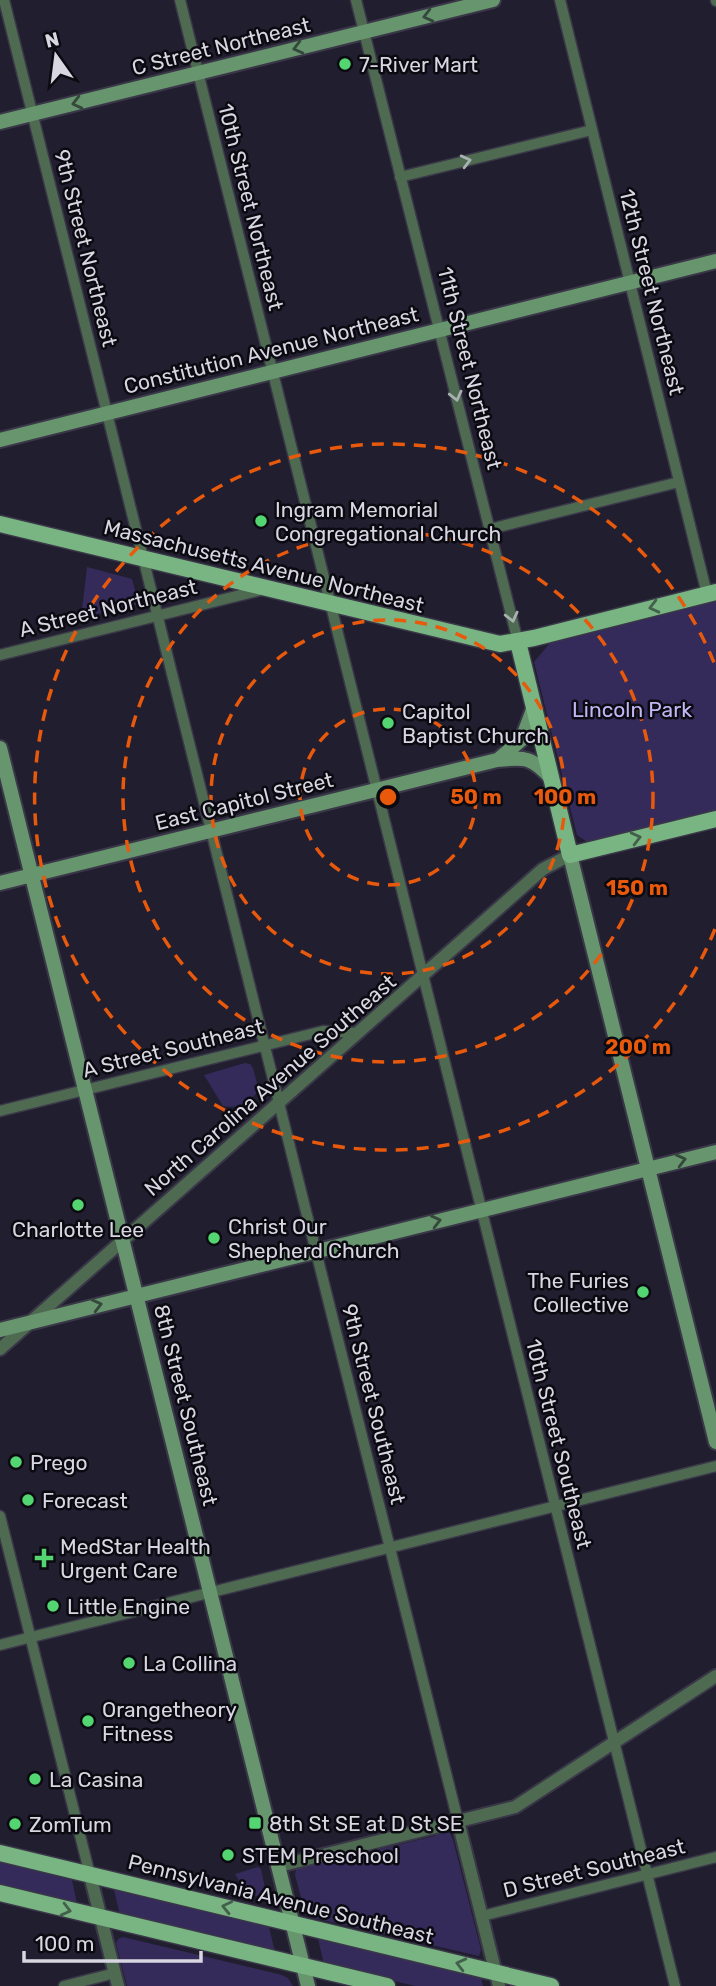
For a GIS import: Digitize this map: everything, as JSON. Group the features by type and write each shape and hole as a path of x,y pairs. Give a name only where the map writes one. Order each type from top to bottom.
{"main road":[{"name":"C Street Northeast","path":"0,122 492,0"},
{"name":"Constitution Avenue Northeast","path":"0,440 716,261"},
{"name":"Massachusetts Avenue Northeast","path":"0,524 500,644 518,642 711,593"},
{"name":"11th Street Northeast","path":"518,642 570,855"},
{"path":"498,760 522,739 534,707"},
{"name":"8th Street Southeast","path":"0,748 308,1986"},
{"name":"East Capitol Street","path":"0,883 498,760 527,758 539,764 552,779"},
{"path":"716,819 570,855 716,1442"},
{"path":"0,1330 716,1152"},
{"name":"Pennsylvania Avenue Southeast","path":"0,1853 293,1923 497,1979 551,1986"},
{"path":"0,1893 387,1986"}],"street":[{"name":"9th Street Northeast","path":"4,0 211,831"},
{"name":"10th Street Northeast","path":"180,0 377,789"},
{"name":"11th Street Northeast","path":"356,0 518,642"},
{"name":"12th Street Northeast","path":"560,0 679,482 711,593"},
{"path":"400,177 592,130"},
{"path":"490,529 679,482"},
{"name":"A Street Northeast","path":"0,655 267,589"},
{"name":"10th Street Southeast","path":"377,789 675,1986"},
{"name":"9th Street Southeast","path":"211,831 497,1979"},
{"name":"North Carolina Avenue Southeast","path":"0,1349 543,869 570,855"},
{"name":"A Street Southeast","path":"0,1111 323,1031 357,1033"},
{"path":"0,1646 716,1466"},
{"path":"0,1516 116,1980 64,1986"},
{"path":"279,1866 515,1807 716,1676"},
{"name":"D Street Southeast","path":"482,1916 716,1857"}],"green space":[{"path":"87,567 132,579 139,604 81,618"},
{"name":"Lincoln Park","path":"716,601 716,816 593,846 577,835 534,662 550,643"},
{"path":"245,1063 253,1068 259,1091 243,1104 223,1106 204,1075"},
{"path":"444,1832 450,1833 453,1840 481,1950 479,1956 314,1918 305,1912 295,1875 296,1869"},
{"path":"0,1862 72,1880 77,1904 0,1886"},
{"path":"258,1867 261,1869 267,1898 247,1894 235,1874"},
{"path":"114,1890 269,1927 275,1952 120,1915"},
{"path":"123,1937 282,1975 288,1978 293,1986 127,1986 116,1943"},
{"path":"318,1939 481,1978 483,1986 415,1986 324,1964"}],"place":[{"name":"7-River Mart","path":"345,64"},
{"name":"Ingram Memorial Congregational Church","path":"261,521"},
{"name":"Capitol Baptist Church","path":"388,723"},
{"name":"Charlotte Lee","path":"78,1205"},
{"name":"Christ Our Shepherd Church","path":"214,1238"},
{"name":"The Furies Collective","path":"643,1292"},
{"name":"Prego","path":"16,1462"},
{"name":"Forecast","path":"28,1500"},
{"name":"MedStar Health Urgent Care","path":"44,1558"},
{"name":"Little Engine","path":"53,1606"},
{"name":"La Collina","path":"129,1663"},
{"name":"Orangetheory Fitness","path":"88,1721"},
{"name":"La Casina","path":"35,1779"},
{"name":"8th St SE at D St SE","path":"255,1823"},
{"name":"ZomTum","path":"15,1824"},
{"name":"STEM Preschool","path":"228,1855"}]}
